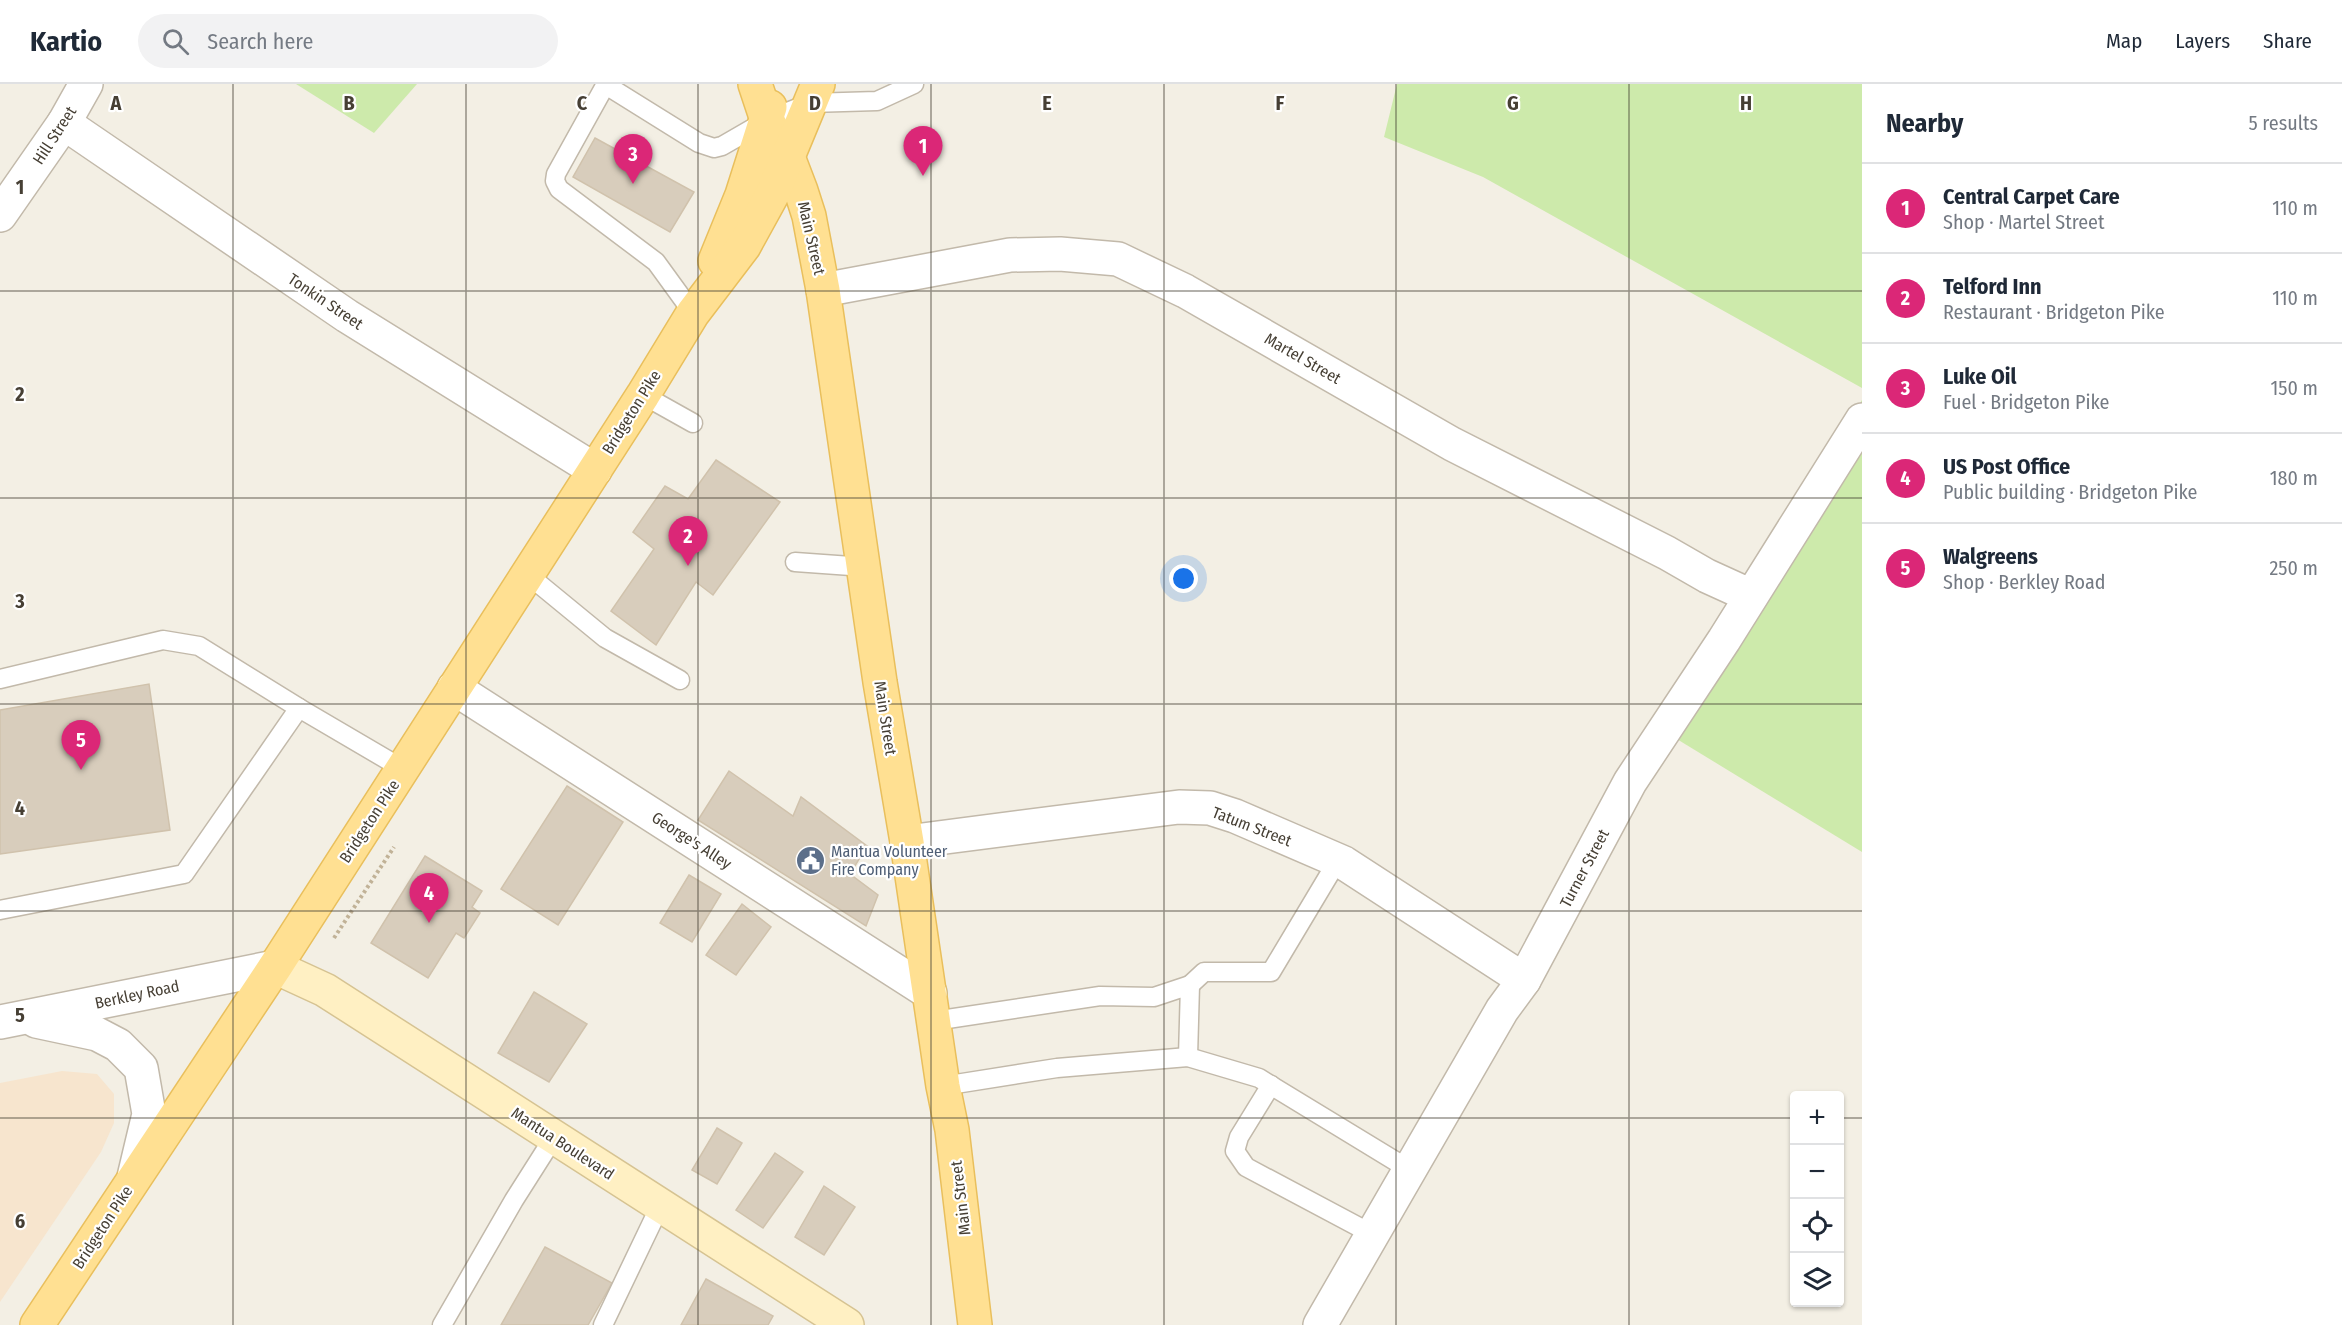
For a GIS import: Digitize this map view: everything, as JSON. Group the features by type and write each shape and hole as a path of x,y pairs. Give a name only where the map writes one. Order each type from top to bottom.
{"main road":[{"name":"Main Street","path":"755,84 767,120 788,157 809,216 823,290 880,682 907,842 943,1086 952,1130 975,1325"},
{"name":"Bridgeton Pike","path":"693,313 742,195 767,120 774,84"},
{"name":"Bridgeton Pike","path":"38,1325 275,967 643,395 693,313 744,246 772,195 814,94"},
{"name":"Mantua Boulevard","path":"275,967 325,990 847,1325"}],"street":[{"name":"Hill Street","path":"0,215 64,123 86,84"},
{"name":"Tonkin Street","path":"64,123 347,316 595,470"},
{"name":"Martel Street","path":"823,290 1010,255 1060,254 1118,260 1185,291 1452,444 1667,553 1707,576 1751,596"},
{"name":"Turner Street","path":"1320,1325 1502,1010 1524,980 1630,782 1862,420"},
{"name":"George's Alley","path":"454,688 932,1007"},
{"name":"Tatum Street","path":"907,842 1179,807 1210,808 1235,816 1338,860 1524,980"},
{"name":"Berkley Road","path":"10,1020 275,967"},
{"path":"10,1020 97,1034 118,1045 141,1068 149,1114 133,1179"}],"lane":[{"path":"693,313 656,262 559,189 555,181 556,174 606,84 699,143 714,148 722,146 814,94 877,101 914,84"},
{"path":"643,395 693,423"},
{"path":"795,562 865,567"},
{"path":"527,574 605,638 680,680"},
{"path":"0,679 163,640 199,646 403,769"},
{"path":"0,910 184,874 299,708"},
{"path":"932,1007 1100,996 1154,997 1190,985 1204,972 1271,972 1338,860"},
{"path":"1188,1056 1190,985"},
{"path":"943,1086 1057,1068 1188,1056 1259,1078 1410,1170"},
{"path":"1271,1085 1239,1137 1235,1151 1246,1167 1372,1234"},
{"path":"442,1325 514,1200 554,1137"},
{"path":"603,1325 660,1206"}],"shaded area":[{"path":"62,1071 97,1074 114,1094 114,1123 101,1152 0,1302 0,1083"}],"green space":[{"path":"296,84 417,84 374,133"},
{"path":"1397,84 1862,84 1862,388 1483,177 1384,137"},
{"path":"1862,400 1862,852 1662,730"}],"building":[{"path":"595,138 694,192 670,232 573,177"},
{"path":"716,460 780,502 713,595 696,582 656,645 611,611 654,549 633,532 665,486 688,499"},
{"path":"149,684 170,830 0,854 0,710"},
{"name":"Mantua Volunteer Fire Company","path":"729,771 793,816 801,797 867,846 850,874 878,895 866,926 698,820"},
{"path":"567,786 623,822 558,925 501,889"},
{"path":"425,856 482,891 472,907 480,913 464,938 456,933 428,978 371,943"},
{"path":"689,875 721,894 692,942 660,923"},
{"path":"742,904 771,927 736,975 706,955"},
{"path":"534,992 587,1024 549,1082 498,1053"},
{"path":"717,1128 742,1143 717,1184 692,1170"},
{"path":"775,1153 803,1172 763,1228 736,1210"},
{"path":"824,1186 855,1207 824,1255 795,1237"},
{"path":"545,1247 612,1283 588,1325 501,1325"},
{"path":"706,1279 773,1316 768,1325 681,1325"}],"place":[{"name":"Central Carpet Care","path":"923,176"},
{"name":"Luke Oil","path":"633,184"},
{"name":"Telford Inn","path":"688,566"},
{"name":"Walgreens","path":"81,770"},
{"name":"Mantua Volunteer Fire Company","path":"810,860"},
{"name":"US Post Office","path":"429,923"}]}
